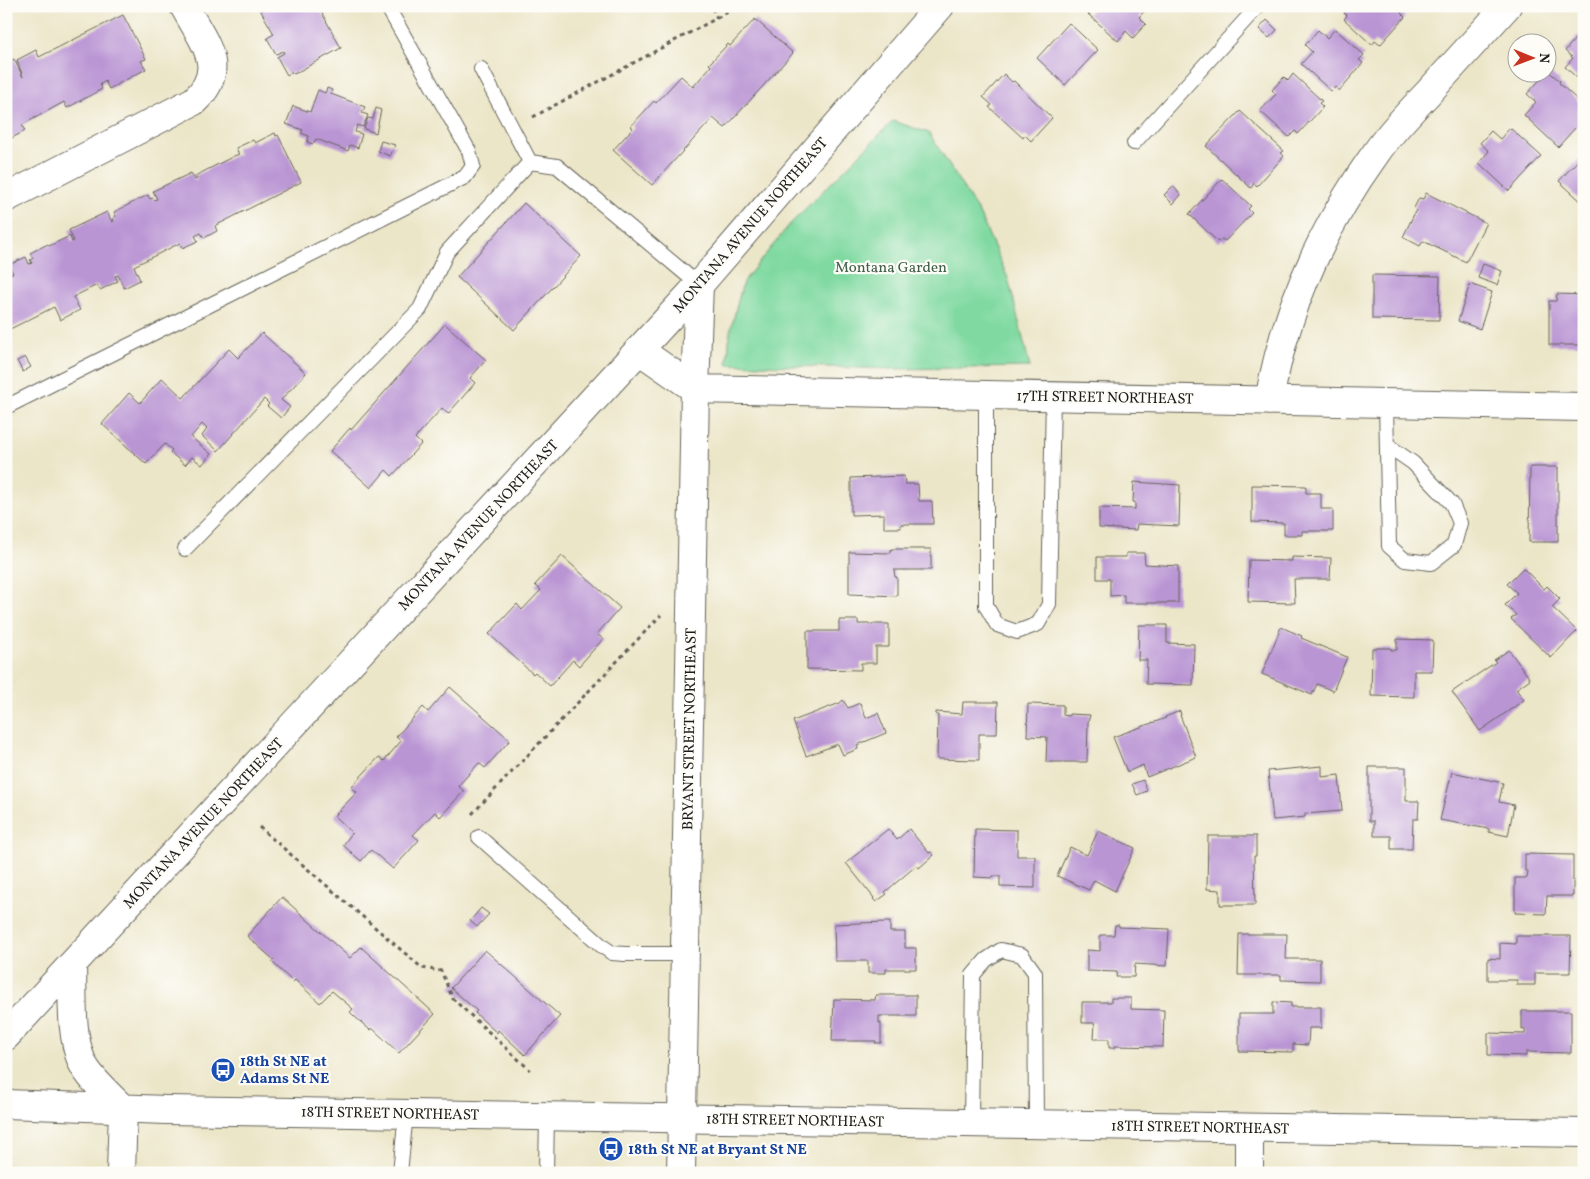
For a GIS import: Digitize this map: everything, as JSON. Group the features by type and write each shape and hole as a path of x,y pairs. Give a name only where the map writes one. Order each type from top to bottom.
{"street":[{"path":"6,198 194,101 203,93 210,83 212,58 184,6"},
{"name":"MONTANA AVENUE NORTHEAST","path":"6,1036 700,285 940,6"},
{"path":"1270,401 1278,360 1295,302 1308,268 1337,210 1376,152 1399,124 1507,6"},
{"name":"BRYANT STREET NORTHEAST","path":"681,1173 695,389 700,285"},
{"path":"639,350 695,389"},
{"name":"17TH STREET NORTHEAST","path":"695,389 1584,407"},
{"path":"72,965 75,1037 82,1063 122,1109 121,1173"},
{"name":"18TH STREET NORTHEAST","path":"6,1104 122,1109 1584,1133"},
{"path":"1249,1128 1249,1173"}],"lane":[{"path":"6,407 465,177 473,166 469,151 387,6"},
{"path":"1134,143 1258,6"},
{"path":"481,69 530,162"},
{"path":"530,162 557,166 700,285"},
{"path":"185,549 420,309 447,252 530,162"},
{"path":"986,395 986,606 997,625 1017,632 1038,624 1049,604 1053,396"},
{"path":"1386,403 1389,546 1405,560 1431,563 1454,545 1460,523 1452,504 1413,462 1387,445"},
{"path":"480,837 612,953 685,954"},
{"path":"971,1123 973,975 986,960 1001,950 1022,955 1035,973 1036,1124"},
{"path":"400,1173 406,1113"},
{"path":"546,1173 547,1116"}],"path":[{"path":"711,6 717,18"},
{"path":"533,117 739,6"},
{"path":"480,837 462,824 665,611"},
{"path":"259,827 422,968 441,971 453,999 530,1070"}],"green space":[{"name":"Montana Garden","path":"893,121 929,133 979,213 1008,278 1030,367 894,369 727,364 730,332 743,282 791,223"}],"building":[{"path":"258,6 318,6 341,48 294,74 292,72 287,75 277,57 284,53 283,51 276,54 267,38 274,34"},
{"path":"1095,6 1149,6 1139,17 1146,24 1133,38 1126,31 1118,41 1088,14"},
{"path":"1351,6 1402,6 1404,8 1401,13 1405,17 1380,45 1375,41 1372,45 1344,19 1347,16 1344,13"},
{"path":"123,15 146,59 141,61 146,69 109,89 105,81 100,84 102,89 67,108 64,102 22,125 25,131 6,141 6,63 14,59 23,77 17,60 36,50 39,57"},
{"path":"755,19 793,53 725,128 713,118 652,185 613,150 633,128 631,126 681,76 693,87 711,66 709,64 728,44 730,46"},
{"path":"1267,20 1277,30 1269,38 1259,29"},
{"path":"1069,23 1098,50 1065,85 1037,58"},
{"path":"1335,29 1364,55 1359,60 1363,63 1339,91 1335,87 1331,91 1301,64 1312,52 1305,45 1318,30 1327,38"},
{"path":"1578,35 1584,40 1584,84 1565,67 1573,58 1565,51"},
{"path":"1004,74 1012,82 1014,81 1052,118 1031,141 1025,135 1023,138 989,107 992,105 983,97"},
{"path":"1293,74 1322,101 1319,103 1323,107 1298,134 1295,131 1289,137 1260,111 1276,94 1272,90 1284,77 1288,81"},
{"path":"1558,79 1559,83 1584,106 1584,118 1558,147 1524,115 1536,102 1527,94 1538,82 1558,82"},
{"path":"327,88 332,90 331,94 365,107 362,113 368,115 363,127 357,125 355,132 362,134 358,148 350,145 348,151 316,139 313,144 307,142 309,136 301,133 303,130 286,124 293,106 310,112 318,90 325,93"},
{"path":"376,108 381,110 376,133 364,129 368,118 373,119"},
{"path":"1240,111 1284,151 1281,153 1284,156 1257,186 1254,183 1251,188 1206,146"},
{"path":"1510,128 1541,156 1509,191 1479,163 1489,151 1480,143 1491,131 1500,139"},
{"path":"275,133 276,136 278,135 301,182 215,226 217,231 204,238 201,233 195,236 198,241 182,248 180,243 134,266 140,280 124,288 118,275 115,276 118,281 100,290 97,285 73,297 80,310 60,320 54,307 6,331 6,269 9,274 13,273 9,265 26,257 29,264 32,263 30,260 33,258 30,253 70,236 72,242 74,241 69,230 107,212 112,222 116,216 114,212 148,195 150,199 153,198 155,200 157,199 153,191 191,173 195,180 197,179 195,176 239,155 236,148 253,140 255,143"},
{"path":"381,141 395,145 390,156 378,151"},
{"path":"1580,158 1584,161 1584,204 1559,181"},
{"path":"1222,179 1251,206 1248,209 1252,213 1225,241 1222,239 1218,242 1189,214"},
{"path":"1173,186 1181,195 1173,204 1164,195"},
{"path":"1426,193 1486,223 1466,262 1423,241 1420,246 1403,237 1416,210 1414,208 1419,198 1423,199"},
{"path":"524,203 581,256 514,330 457,277"},
{"path":"1483,264 1502,271 1497,285 1478,278"},
{"path":"1372,275 1440,276 1439,320 1372,319"},
{"path":"1470,284 1492,292 1480,329 1458,321"},
{"path":"1557,294 1584,295 1584,345 1549,345 1549,301 1556,301"},
{"path":"445,324 486,360 470,378 475,383 448,414 442,408 415,438 421,444 392,476 386,470 371,488 330,451"},
{"path":"262,333 306,373 281,400 290,407 281,418 267,406 269,404 264,399 218,451 202,436 207,429 202,424 191,437 211,454 202,465 192,457 185,465 170,452 172,450 165,444 146,464 102,424 129,393 140,403 162,378 183,398 229,349 238,358"},
{"path":"25,357 31,367 23,372 17,361"},
{"path":"1530,467 1558,467 1558,542 1529,542"},
{"path":"904,476 905,484 918,484 919,501 932,501 933,524 901,524 901,528 884,528 884,514 851,515 851,478"},
{"path":"1134,482 1180,485 1179,526 1137,524 1136,530 1099,528 1099,508 1135,509 1135,502 1133,502"},
{"path":"1252,485 1306,486 1306,493 1321,493 1321,509 1333,509 1333,531 1302,531 1302,535 1284,535 1284,523 1252,522"},
{"path":"891,549 931,549 931,570 894,570 895,577 897,577 897,596 849,594 849,552 891,553"},
{"path":"1126,553 1144,553 1145,564 1178,566 1178,603 1124,603 1124,595 1110,596 1110,579 1097,579 1097,557 1126,557"},
{"path":"562,556 620,608 597,634 603,639 579,666 573,660 550,686 535,672 533,674 489,634 517,604 522,610 541,590 535,585"},
{"path":"1292,557 1331,558 1330,579 1294,579 1295,603 1248,602 1249,560 1292,561"},
{"path":"1523,568 1544,589 1547,586 1560,599 1552,607 1577,631 1551,658 1511,619 1516,615 1505,605 1517,593 1507,584"},
{"path":"839,620 858,620 858,624 889,624 889,647 876,647 876,663 861,663 861,670 807,669 807,631 839,631"},
{"path":"1139,625 1167,625 1167,643 1194,644 1193,685 1146,684 1147,660 1138,660"},
{"path":"1281,627 1302,636 1301,638 1347,657 1333,691 1317,684 1312,695 1262,674"},
{"path":"1397,639 1433,640 1432,671 1414,671 1414,697 1371,696 1372,648 1391,648 1391,650 1397,650"},
{"path":"1509,650 1530,679 1516,689 1524,700 1480,731 1452,692 1496,662 1494,660"},
{"path":"450,687 510,740 485,768 479,763 458,786 464,791 440,817 435,812 413,835 419,840 393,869 371,850 361,861 343,845 352,833 334,816 357,792 351,787 379,757 384,761 401,741 396,737 423,707 428,712"},
{"path":"843,700 848,708 860,703 866,718 878,713 886,733 857,745 858,749 843,755 838,744 806,756 793,721 840,703"},
{"path":"963,702 998,702 997,734 979,734 979,760 937,759 938,715 936,715 936,712 962,714"},
{"path":"1028,704 1063,705 1063,715 1090,715 1088,722 1087,762 1046,762 1047,737 1027,736"},
{"path":"1180,711 1196,757 1147,777 1143,765 1127,772 1113,737"},
{"path":"1322,766 1322,777 1339,775 1342,811 1305,814 1305,817 1273,820 1268,771"},
{"path":"1369,767 1406,767 1406,801 1419,801 1418,819 1413,819 1412,849 1391,849 1391,836 1374,836 1374,821 1369,821"},
{"path":"1452,772 1503,783 1499,802 1514,805 1508,836 1489,832 1489,829 1440,820"},
{"path":"1143,780 1147,791 1137,795 1132,784"},
{"path":"888,829 897,840 909,829 929,853 931,852 934,855 919,868 917,865 876,902 846,863"},
{"path":"975,829 1017,830 1017,856 1035,856 1035,888 1000,887 1000,876 993,876 993,878 974,877"},
{"path":"1098,831 1135,848 1115,891 1094,880 1089,890 1057,876 1070,847 1087,855"},
{"path":"1208,836 1256,836 1256,856 1254,856 1255,905 1220,905 1220,890 1207,889"},
{"path":"1525,854 1573,855 1573,896 1547,896 1546,914 1515,913 1515,878 1527,878 1528,871 1525,871"},
{"path":"282,897 350,958 361,947 435,1014 399,1053 372,1028 370,1030 355,1017 350,1012 353,1009 332,991 320,1003 295,980 293,982 272,962 274,960 247,936"},
{"path":"481,908 489,914 477,927 470,921"},
{"path":"890,922 890,932 905,932 905,948 916,948 916,969 886,969 886,973 868,973 868,961 835,961 834,924"},
{"path":"1115,925 1119,925 1119,927 1169,929 1167,966 1135,964 1134,977 1116,977 1117,972 1087,971 1087,950 1100,951 1100,935 1114,935"},
{"path":"1239,934 1287,934 1286,959 1320,959 1320,981 1281,980 1281,975 1238,975"},
{"path":"1516,936 1571,936 1570,973 1535,973 1535,985 1517,985 1517,980 1488,980 1488,958 1500,959 1500,943 1516,944"},
{"path":"485,950 560,1016 525,1055 498,1030 497,1033 475,1013 477,1011 451,988"},
{"path":"876,995 916,995 916,1016 879,1016 881,1043 875,1043 876,1041 832,1041 834,999 875,1000"},
{"path":"1111,998 1131,998 1131,1009 1164,1010 1163,1047 1114,1046 1114,1048 1109,1048 1109,1039 1094,1039 1095,1023 1082,1023 1082,1002 1111,1002"},
{"path":"1273,1002 1291,1003 1291,1007 1321,1007 1321,1028 1309,1028 1308,1045 1293,1044 1293,1052 1239,1051 1239,1014 1273,1014"},
{"path":"1522,1011 1571,1011 1571,1053 1526,1052 1526,1056 1488,1055 1488,1033 1525,1034 1525,1028 1522,1029"}],"place":[{"name":"18th St NE at Adams St NE","path":"223,1070"},
{"name":"18th St NE at Bryant St NE","path":"611,1149"}]}
